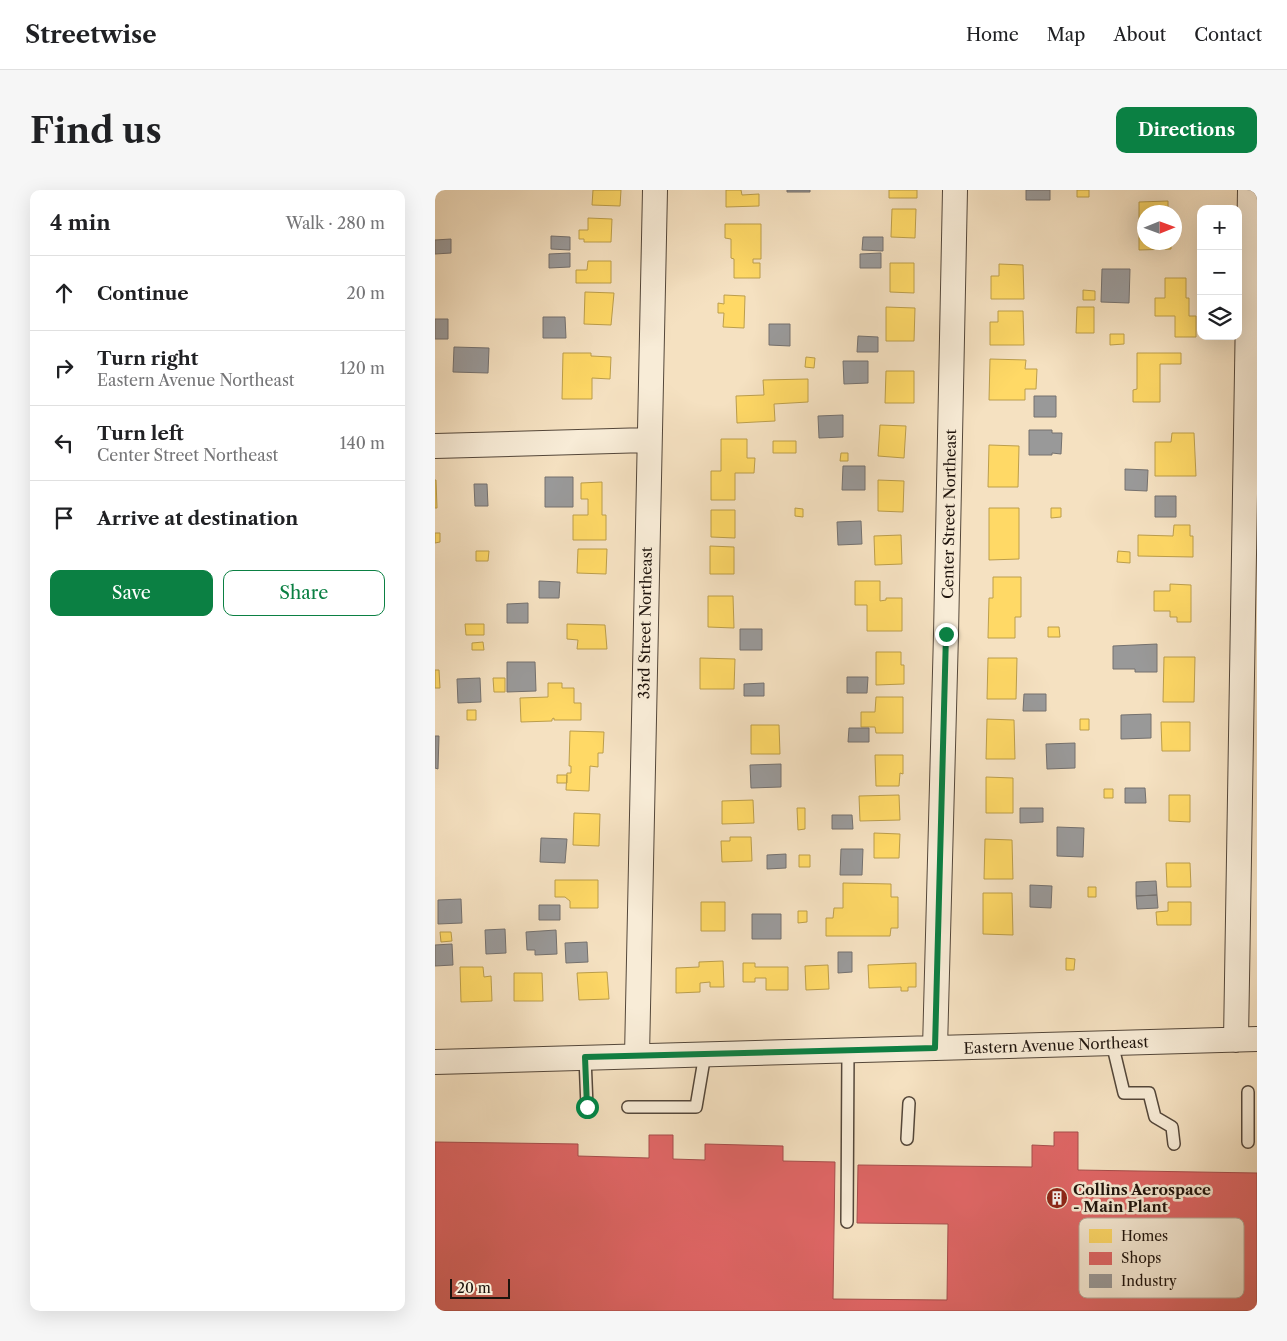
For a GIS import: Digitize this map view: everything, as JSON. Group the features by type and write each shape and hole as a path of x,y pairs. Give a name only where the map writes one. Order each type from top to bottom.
{"street":[{"name":"33rd Street Northeast","path":"637,1056 655,190"},
{"name":"Center Street Northeast","path":"935,1048 955,190"},
{"path":"1247,1039 1250,190"},
{"path":"435,446 649,440"},
{"name":"Eastern Avenue Northeast","path":"435,1062 1247,1039"}],"lane":[{"path":"1111,1043 1125,1093 1149,1093 1155,1117 1172,1127 1174,1144"},
{"path":"847,1222 848,1050"},
{"path":"628,1107 697,1106 705,1054"},
{"path":"585,1057 587,1107"},
{"path":"1248,1092 1248,1142"},
{"path":"907,1139 909,1103"}],"building: Homes":[{"path":"593,190 621,190 620,206 592,205"},
{"path":"726,190 741,190 742,195 759,194 759,206 726,207"},
{"path":"889,190 917,190 917,198 889,198"},
{"path":"1077,190 1089,190 1089,197 1077,197"},
{"path":"1168,201 1168,205 1139,205 1139,202"},
{"path":"892,209 916,209 915,238 891,237"},
{"path":"588,218 612,219 611,242 584,242 584,239 579,239 579,230 588,230"},
{"path":"725,224 761,224 761,259 753,259 753,263 760,263 760,278 734,278 731,239 725,238"},
{"path":"588,261 611,261 611,283 576,283 576,270 587,270"},
{"path":"890,263 914,263 914,293 890,292"},
{"path":"999,264 1023,265 1024,299 991,299 991,276 999,276"},
{"path":"1165,278 1186,278 1186,298 1189,298 1189,316 1196,316 1196,337 1175,337 1175,316 1155,316 1155,298 1165,298"},
{"path":"1083,290 1095,291 1095,300 1083,300"},
{"path":"585,292 614,293 611,325 584,324"},
{"path":"724,295 745,296 744,328 723,327 724,313 718,313 718,303 724,304"},
{"path":"886,307 915,308 914,341 886,341"},
{"path":"1077,307 1094,307 1094,333 1076,333"},
{"path":"998,311 1023,311 1024,345 990,345 990,322 998,322"},
{"path":"1110,334 1124,334 1124,344 1110,345"},
{"path":"563,353 591,353 591,356 611,357 610,379 592,378 592,399 562,399"},
{"path":"1137,353 1181,353 1181,364 1160,364 1160,402 1133,402 1133,390 1137,389"},
{"path":"806,357 815,358 814,368 805,367"},
{"path":"990,359 1026,360 1025,369 1037,369 1036,389 1025,389 1025,400 989,400"},
{"path":"886,371 914,371 914,403 885,403"},
{"path":"808,379 808,402 774,404 775,421 737,423 736,396 764,395 763,380"},
{"path":"880,425 906,426 904,458 878,456"},
{"path":"1172,433 1194,433 1196,476 1155,476 1155,442 1171,442"},
{"path":"721,439 747,439 747,458 755,458 754,473 735,473 735,500 711,500 711,471 721,471"},
{"path":"773,441 796,441 796,453 773,453"},
{"path":"989,445 1019,446 1018,487 988,487"},
{"path":"841,453 848,453 848,461 840,461"},
{"path":"436,480 437,508 435,508"},
{"path":"878,480 904,481 903,512 878,511"},
{"path":"602,482 602,515 606,515 606,540 573,540 573,515 588,515 588,499 581,499 581,483"},
{"path":"795,508 803,509 803,517 795,516"},
{"path":"989,508 1019,508 1019,559 989,560"},
{"path":"1051,508 1061,508 1061,517 1051,518"},
{"path":"711,510 735,510 735,538 711,537"},
{"path":"1174,525 1190,525 1190,536 1193,536 1193,557 1138,556 1138,535 1173,536"},
{"path":"435,533 440,533 440,542 435,543"},
{"path":"901,535 902,564 875,565 874,536"},
{"path":"710,546 734,547 734,574 710,574"},
{"path":"578,549 607,549 606,574 577,573"},
{"path":"476,551 489,551 488,561 476,561"},
{"path":"1118,551 1130,552 1130,563 1117,562"},
{"path":"993,577 1021,577 1021,617 1015,617 1015,638 988,638 989,598 993,598"},
{"path":"855,581 880,581 880,601 886,600 886,598 902,598 902,631 867,631 867,605 855,605"},
{"path":"1170,584 1191,585 1191,622 1177,622 1177,617 1170,617 1170,611 1154,611 1154,591 1170,591"},
{"path":"708,596 733,596 734,628 708,627"},
{"path":"465,624 484,624 484,635 466,635"},
{"path":"567,624 605,625 607,649 577,649 578,640 567,639"},
{"path":"1048,627 1059,627 1060,637 1048,637"},
{"path":"483,642 484,650 472,650 472,643"},
{"path":"876,652 901,652 901,665 904,665 904,684 876,685"},
{"path":"1164,657 1195,657 1194,702 1163,702"},
{"path":"700,658 735,659 734,689 700,689"},
{"path":"988,658 1017,658 1016,699 987,699"},
{"path":"435,670 439,670 440,688 435,688"},
{"path":"493,678 505,678 505,692 494,692"},
{"path":"548,683 562,683 562,688 574,688 574,703 581,703 581,720 554,720 554,718 552,721 521,722 520,698 548,697"},
{"path":"876,697 903,697 903,733 876,733 875,727 861,727 861,712 875,712"},
{"path":"467,710 476,710 476,720 467,720"},
{"path":"987,719 1014,720 1015,759 986,759"},
{"path":"1080,719 1089,719 1089,730 1080,730"},
{"path":"1161,722 1190,722 1190,751 1162,751"},
{"path":"751,725 779,725 780,754 751,754"},
{"path":"570,731 604,732 603,753 598,753 598,767 590,766 589,791 566,790 567,773 571,773 571,766 569,766"},
{"path":"875,755 903,755 903,774 900,773 899,786 876,786"},
{"path":"557,775 567,775 567,783 557,783"},
{"path":"986,777 1013,778 1013,813 986,813"},
{"path":"1104,789 1113,789 1113,798 1104,798"},
{"path":"899,795 900,820 860,821 859,796"},
{"path":"1169,795 1190,795 1190,822 1169,821"},
{"path":"753,800 754,823 722,824 722,801"},
{"path":"797,808 805,808 805,829 798,830"},
{"path":"574,813 600,814 599,846 573,845"},
{"path":"874,833 900,834 899,858 874,858"},
{"path":"730,837 751,837 752,861 722,862 721,841 730,841"},
{"path":"985,839 1012,840 1013,879 984,879"},
{"path":"799,855 810,855 810,867 799,867"},
{"path":"1166,863 1190,863 1191,887 1167,887"},
{"path":"555,880 598,880 598,908 570,908 570,901 565,897 555,897"},
{"path":"843,883 891,884 891,897 898,897 898,928 891,928 890,936 826,936 826,918 833,918 834,908 843,908"},
{"path":"1088,887 1096,887 1096,897 1088,897"},
{"path":"983,893 1012,893 1013,935 983,934"},
{"path":"701,902 725,902 725,931 701,931"},
{"path":"1168,902 1191,902 1191,925 1157,925 1156,912 1168,911"},
{"path":"798,911 807,911 807,922 798,923"},
{"path":"440,932 451,932 452,941 441,942"},
{"path":"1066,958 1075,959 1074,970 1066,970"},
{"path":"723,961 724,987 710,987 710,982 700,983 700,992 676,993 676,968 699,967 699,962"},
{"path":"743,963 755,963 755,967 788,967 788,990 766,990 766,978 755,978 755,982 743,982"},
{"path":"916,963 916,987 908,987 908,991 901,991 901,987 869,988 868,965"},
{"path":"828,965 829,989 806,990 805,966"},
{"path":"460,967 483,967 484,977 491,976 492,1001 461,1002"},
{"path":"607,972 609,999 579,1000 577,973"},
{"path":"514,973 542,973 543,1001 514,1001"}],"building: Shops":[{"name":"Collins Aerospace - Main Plant","path":"1054,1132 1078,1132 1078,1170 1257,1173 1257,1311 435,1311 435,1142 578,1144 578,1156 649,1158 649,1135 673,1135 673,1159 705,1160 705,1144 783,1146 783,1161 835,1162 833,1299 947,1300 948,1224 857,1223 858,1165 1032,1167 1032,1145 1054,1146"}],"building: Industry":[{"path":"787,190 810,190 810,192 787,192"},
{"path":"1026,190 1050,190 1050,200 1026,200"},
{"path":"551,236 570,237 570,250 551,249"},
{"path":"863,237 883,237 883,251 862,250"},
{"path":"451,239 451,253 435,254 435,240"},
{"path":"570,253 570,267 549,268 549,254"},
{"path":"881,253 881,268 860,268 860,254"},
{"path":"1102,269 1130,269 1129,303 1101,302"},
{"path":"543,317 565,317 566,338 543,338"},
{"path":"435,319 448,319 448,339 435,339"},
{"path":"769,324 790,324 790,346 769,345"},
{"path":"858,336 878,337 878,352 857,352"},
{"path":"454,347 489,348 488,373 453,372"},
{"path":"843,361 868,361 868,383 844,384"},
{"path":"1034,396 1056,396 1056,417 1034,417"},
{"path":"843,415 843,437 819,438 818,416"},
{"path":"1029,430 1052,430 1052,433 1062,433 1061,454 1029,455"},
{"path":"843,466 865,466 865,490 842,490"},
{"path":"1125,469 1148,470 1147,491 1125,490"},
{"path":"545,477 573,477 573,507 545,507"},
{"path":"474,484 487,484 488,506 475,506"},
{"path":"1155,496 1176,496 1176,517 1155,517"},
{"path":"861,521 862,544 838,545 837,522"},
{"path":"539,581 560,582 559,598 539,598"},
{"path":"528,603 528,623 507,623 507,604"},
{"path":"740,629 762,629 762,650 740,650"},
{"path":"1157,644 1157,672 1113,669 1113,646"},
{"path":"507,662 535,662 536,691 507,692"},
{"path":"847,677 868,677 867,693 847,693"},
{"path":"480,678 481,702 458,703 457,679"},
{"path":"764,683 764,696 744,696 744,684"},
{"path":"1024,694 1046,694 1046,711 1023,711"},
{"path":"1151,714 1151,738 1121,739 1121,715"},
{"path":"849,728 869,728 869,742 848,742"},
{"path":"435,736 439,736 438,769 435,768"},
{"path":"1075,743 1075,768 1047,769 1046,744"},
{"path":"781,764 781,787 751,788 750,765"},
{"path":"1125,788 1145,788 1146,803 1125,803"},
{"path":"1020,808 1043,808 1043,822 1020,823"},
{"path":"832,815 852,815 853,829 832,829"},
{"path":"1057,827 1084,828 1083,857 1057,856"},
{"path":"541,838 567,839 565,863 540,862"},
{"path":"841,849 863,849 862,875 840,875"},
{"path":"786,854 786,868 767,869 767,855"},
{"path":"1156,881 1157,895 1136,896 1136,882"},
{"path":"1030,885 1052,886 1051,908 1030,907"},
{"path":"1157,895 1158,908 1137,909 1136,896"},
{"path":"461,899 462,923 438,924 438,900"},
{"path":"539,905 560,905 560,920 539,920"},
{"path":"752,914 781,914 781,939 752,939"},
{"path":"505,929 506,953 486,954 485,930"},
{"path":"556,930 557,954 535,955 535,950 527,950 526,932"},
{"path":"587,942 588,962 566,963 565,943"},
{"path":"452,944 453,965 435,966 435,945"},
{"path":"838,952 852,952 852,972 838,973"}],"place":[{"name":"Collins Aerospace - Main Plant","path":"1057,1198"}],"route":[{"path":"587,1107 585,1057 935,1048 946,634"}]}
